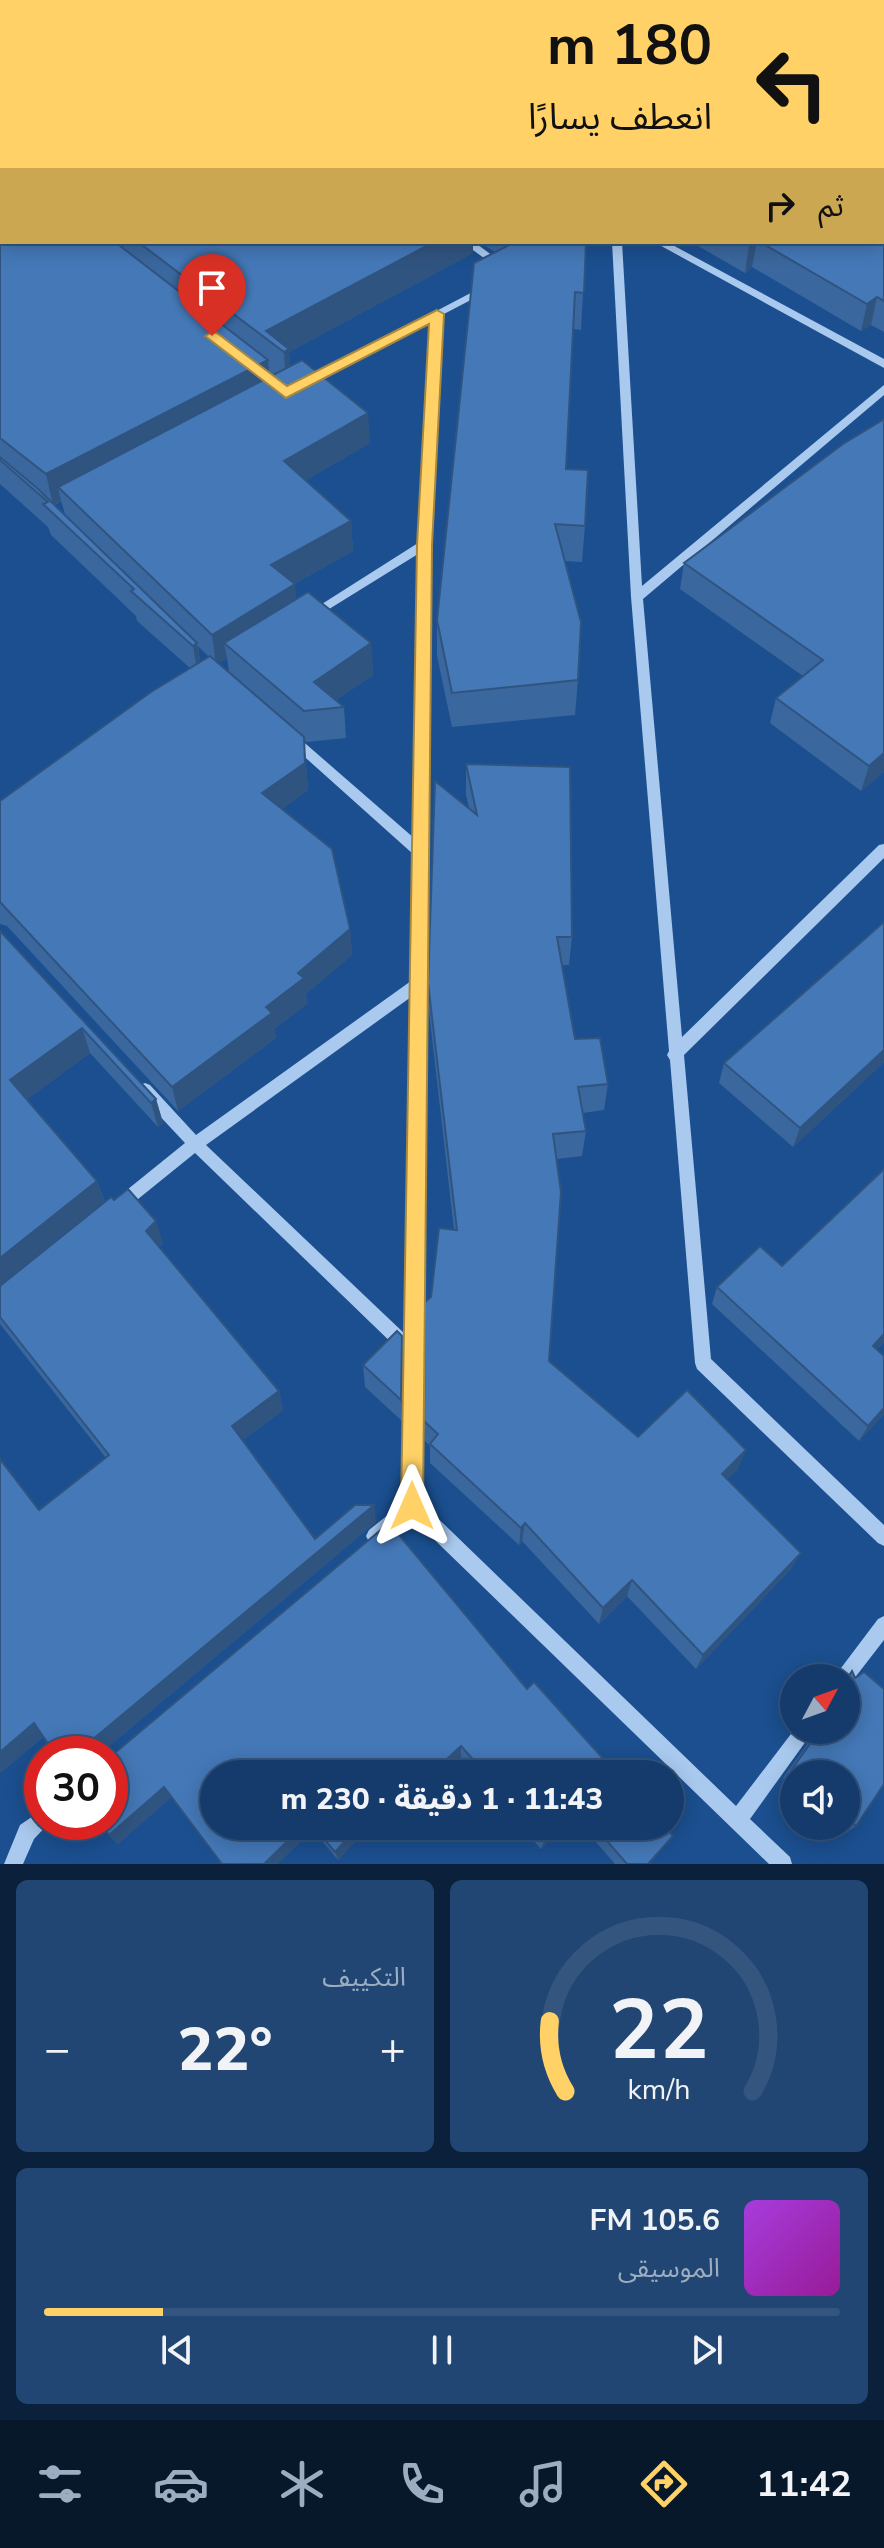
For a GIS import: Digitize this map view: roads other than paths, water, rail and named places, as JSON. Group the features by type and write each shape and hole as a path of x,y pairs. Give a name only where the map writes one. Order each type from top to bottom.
{"street":[{"path":"300,386 513,273 470,244"},
{"path":"617,244 637,597 674,1055 703,1363 884,1537"},
{"path":"663,244 884,364"},
{"path":"437,314 424,545 412,1506 783,1864"},
{"path":"637,597 884,389"},
{"path":"294,626 424,545"},
{"path":"288,737 420,852"},
{"path":"674,1055 884,849"},
{"path":"110,1213 195,1144 419,983"},
{"path":"133,1077 195,1144 413,1353"},
{"path":"363,1547 412,1506"},
{"path":"855,1664 884,1625"},
{"path":"737,1820 794,1744"},
{"path":"13,1864 24,1839"}]}
